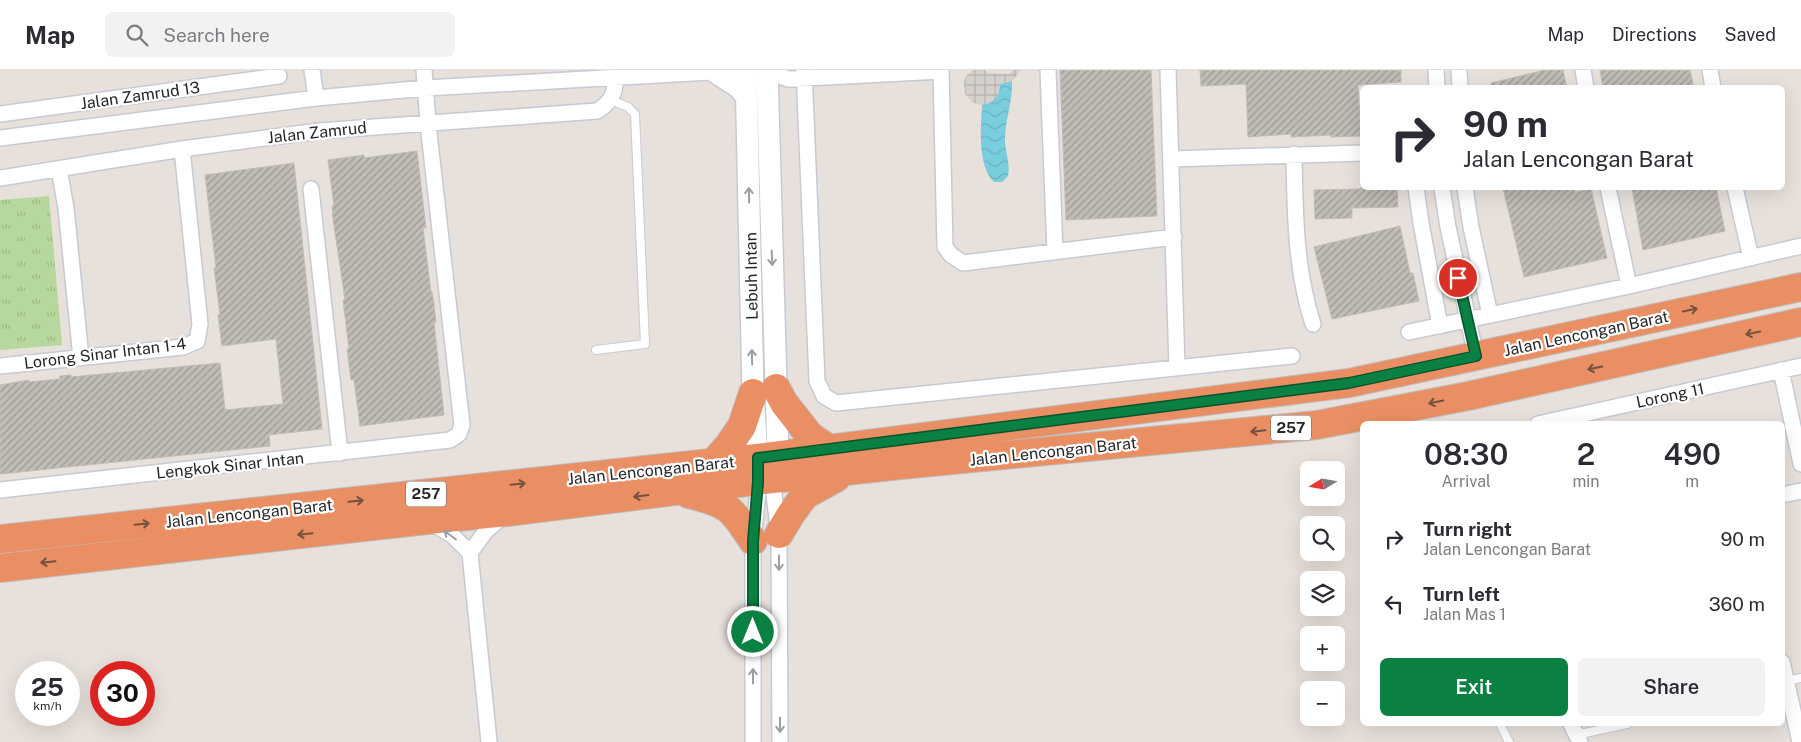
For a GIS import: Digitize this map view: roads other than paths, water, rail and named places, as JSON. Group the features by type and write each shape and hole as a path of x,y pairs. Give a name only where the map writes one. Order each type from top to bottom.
{"highway":[{"name":"Jalan Lencongan Barat","path":"0,568 680,491 767,469 829,449 1349,383 1801,287"},
{"name":"Jalan Lencongan Barat","path":"0,539 713,463 767,469 851,471 1316,425 1468,396 1801,322"},
{"path":"713,463 729,446 765,390 784,403 810,436 829,449"},
{"path":"779,534 790,514 805,495 851,471"},
{"path":"680,491 716,500 730,508 753,541"}],"main road":[{"name":"Lebuh Intan","path":"746,70 765,390"},
{"name":"Lebuh Intan","path":"767,70 765,390 767,469"},
{"path":"717,71 738,87 747,97"}],"street":[{"path":"312,70 316,98"},
{"path":"424,70 428,124"},
{"path":"0,138 316,98 542,76 615,78 746,70"},
{"path":"773,70 776,74 788,79"},
{"path":"768,104 776,90 788,79 805,74 941,70 945,247 951,255 963,263 1174,237"},
{"path":"1048,70 1054,252"},
{"path":"1168,70 1177,368"},
{"path":"1436,70 1437,85"},
{"path":"1459,70 1460,85"},
{"path":"1583,70 1586,85"},
{"path":"1710,70 1712,85"},
{"path":"279,73 282,102"},
{"name":"Jalan Zamrud 13","path":"0,114 279,73"},
{"path":"805,74 817,381 824,396 836,403 1292,356"},
{"path":"611,100 615,88 615,78"},
{"name":"Jalan Zamrud","path":"0,178 182,149 318,131 597,110 611,100"},
{"name":"Lengkok Sinar Intan","path":"0,490 450,440 459,434 462,425 428,124"},
{"name":"Lorong Sinar Intan 1-4","path":"0,366 183,347 197,341 200,324 182,149"},
{"path":"1172,159 1360,153"},
{"path":"1294,154 1299,260 1312,324"},
{"path":"59,169 66,216 81,358"},
{"path":"312,189 340,453"},
{"path":"1416,190 1440,326"},
{"path":"1442,190 1448,227 1476,356"},
{"path":"1465,190 1471,227 1490,315"},
{"path":"1608,190 1629,286"},
{"path":"1735,190 1752,258"},
{"path":"1410,332 1629,286 1801,246"},
{"name":"Lorong 11","path":"1576,420 1801,366"},
{"path":"1781,370 1801,464"},
{"path":"767,469 779,534 780,742"},
{"path":"753,742 753,541 767,469"},
{"path":"1785,494 1801,491"},
{"path":"470,553 485,532 507,512"},
{"path":"427,520 452,535 470,553 489,742"},
{"path":"1785,670 1790,684 1800,742"}],"lane":[{"path":"596,350 645,344 635,114 628,107 611,100"},
{"path":"1501,726 1509,742"},
{"path":"1576,734 1617,726"}],"water":[{"path":"1012,81 1005,136 1009,166 1008,176 1002,182 994,182 989,175 982,156 982,105 990,103 996,98 1000,84"}]}
